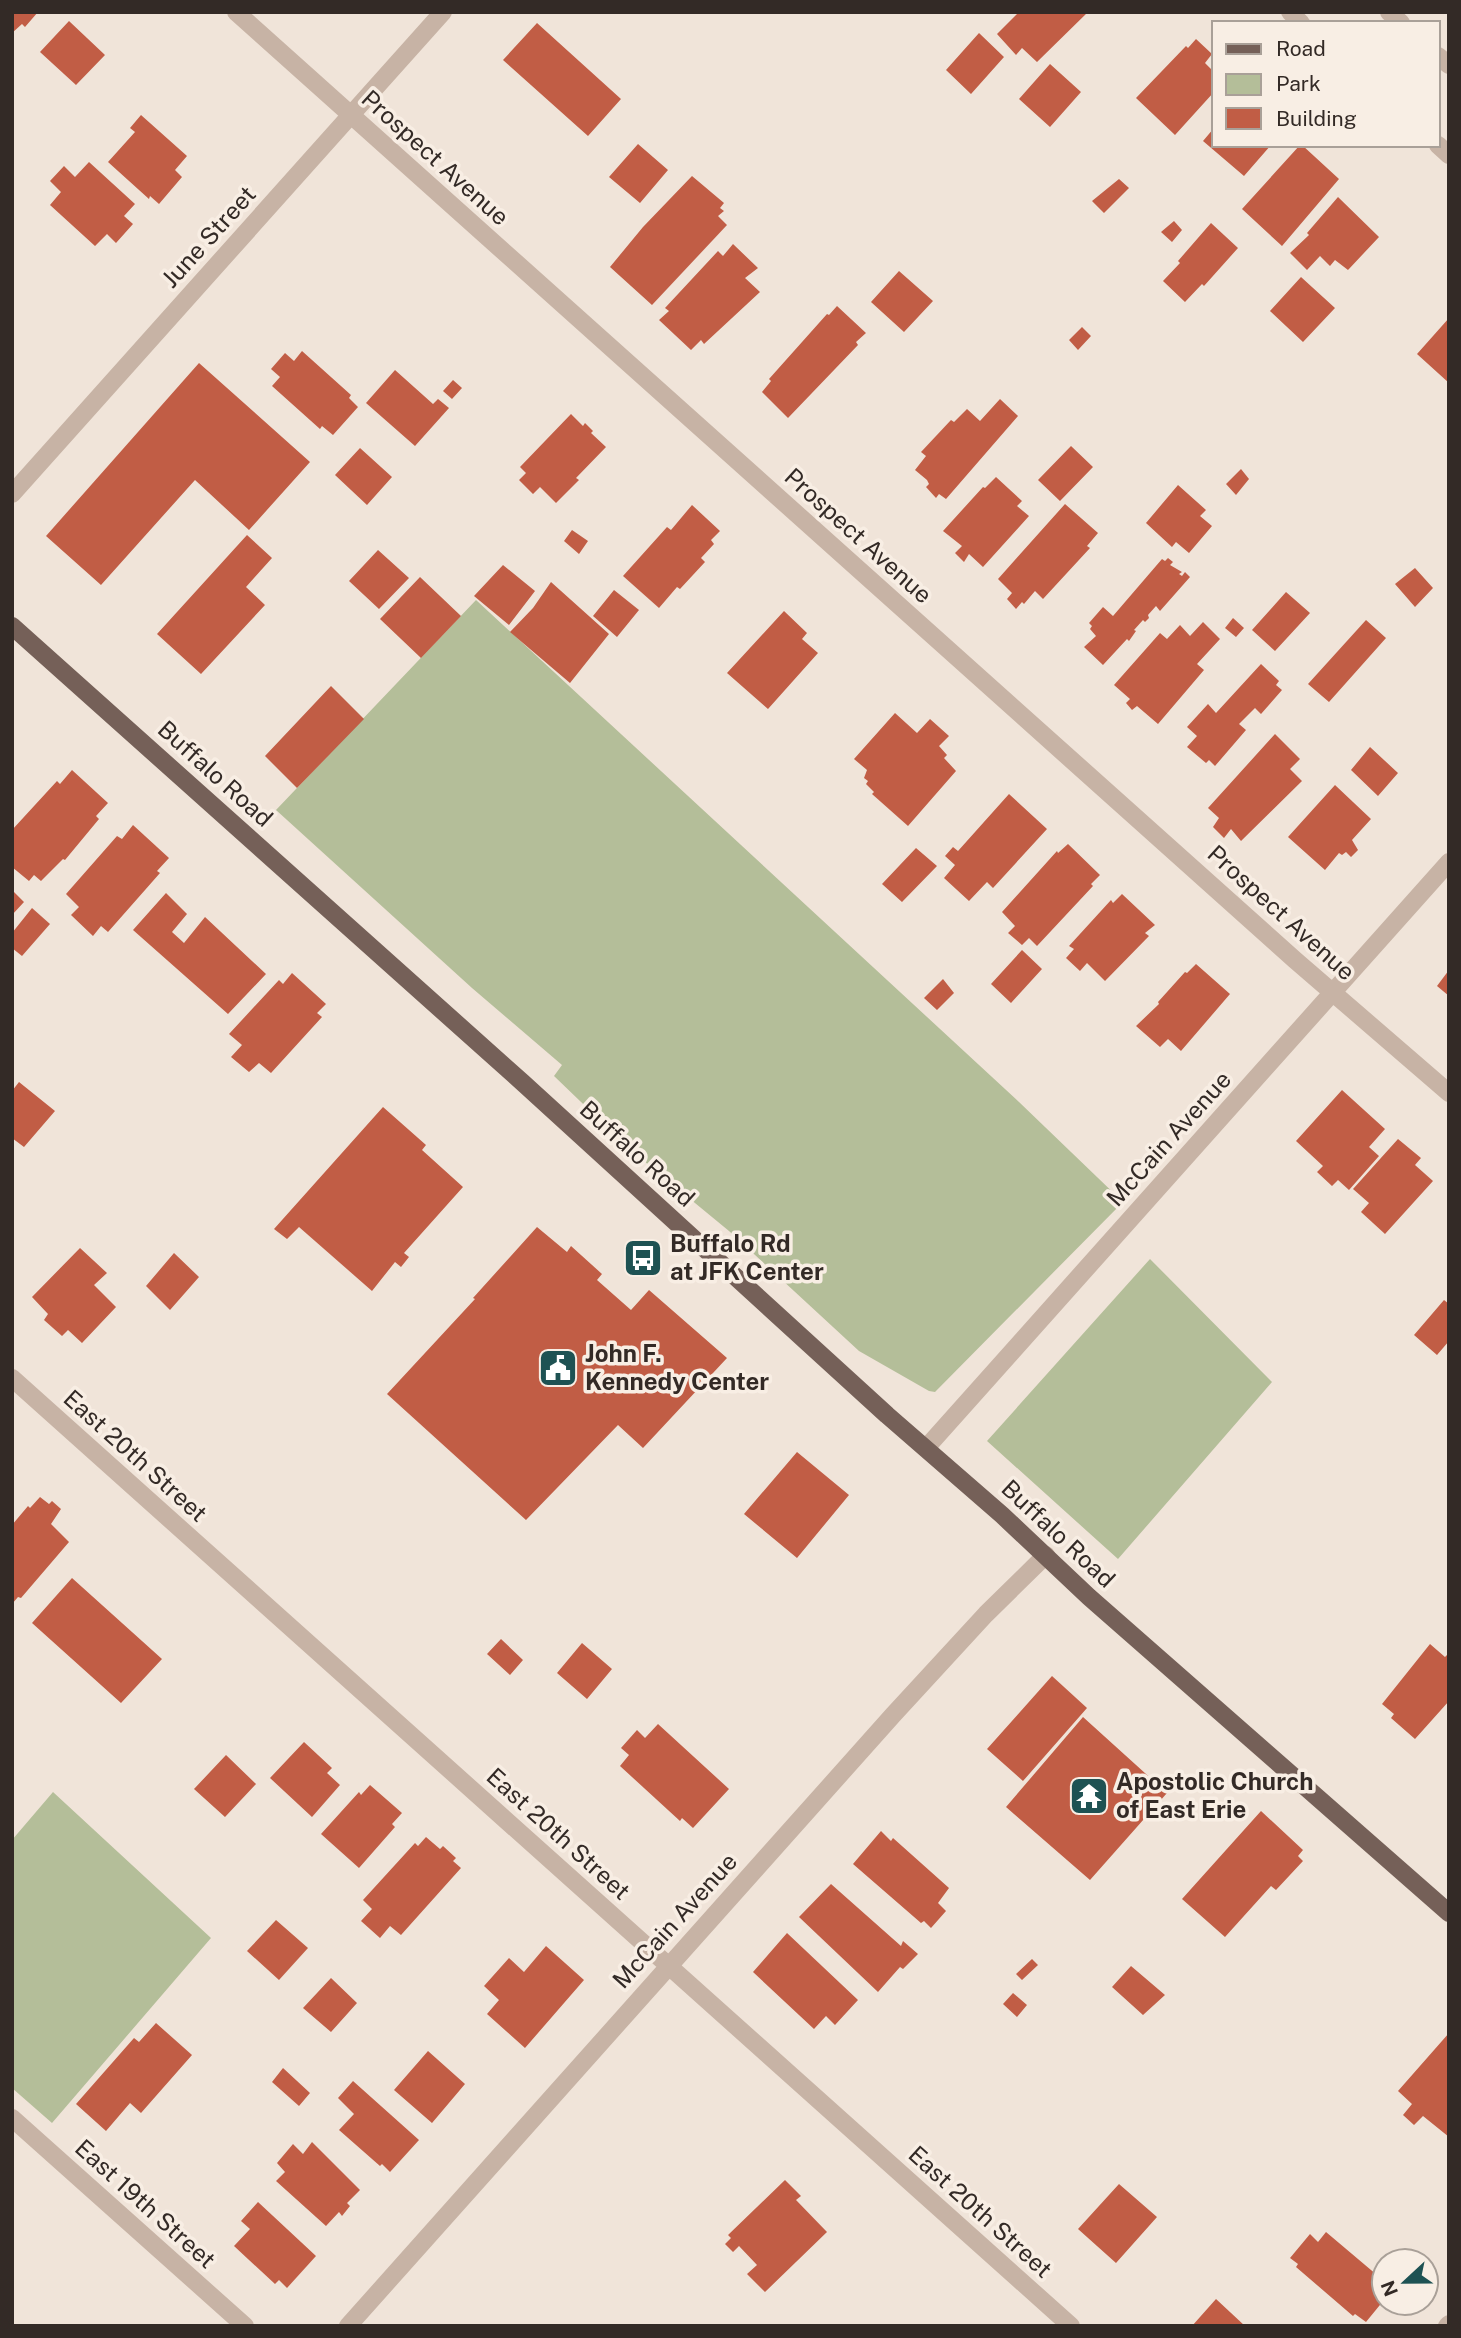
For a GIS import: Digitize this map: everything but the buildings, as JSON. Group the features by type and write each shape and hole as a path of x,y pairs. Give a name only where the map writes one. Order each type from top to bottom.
{"main road":[{"name":"Buffalo Road","path":"12,626 522,1082 1046,1555 1089,1597 1449,1913"}],"street":[{"name":"Prospect Avenue","path":"236,12 1332,992 1449,1093"},
{"name":"June Street","path":"12,494 443,12"},
{"name":"McCain Avenue","path":"926,1448 1449,862"},
{"name":"East 20th Street","path":"12,1378 1071,2326"},
{"name":"McCain Avenue","path":"348,2326 967,1634 1046,1555"},
{"name":"East 19th Street","path":"12,2118 245,2326"}],"green space":[{"path":"476,600 1019,1102 1123,1202 935,1392 859,1351 729,1231 633,1152 554,1076 562,1065 472,988 276,810"},
{"path":"1150,1259 1272,1382 1118,1559 987,1441"},
{"path":"53,1792 211,1938 52,2123 12,2088 12,1840"}],"place":[{"name":"Buffalo Rd at JFK Center","path":"643,1258"},
{"name":"John F. Kennedy Center","path":"558,1368"},
{"name":"Apostolic Church of East Erie","path":"1089,1796"}]}
